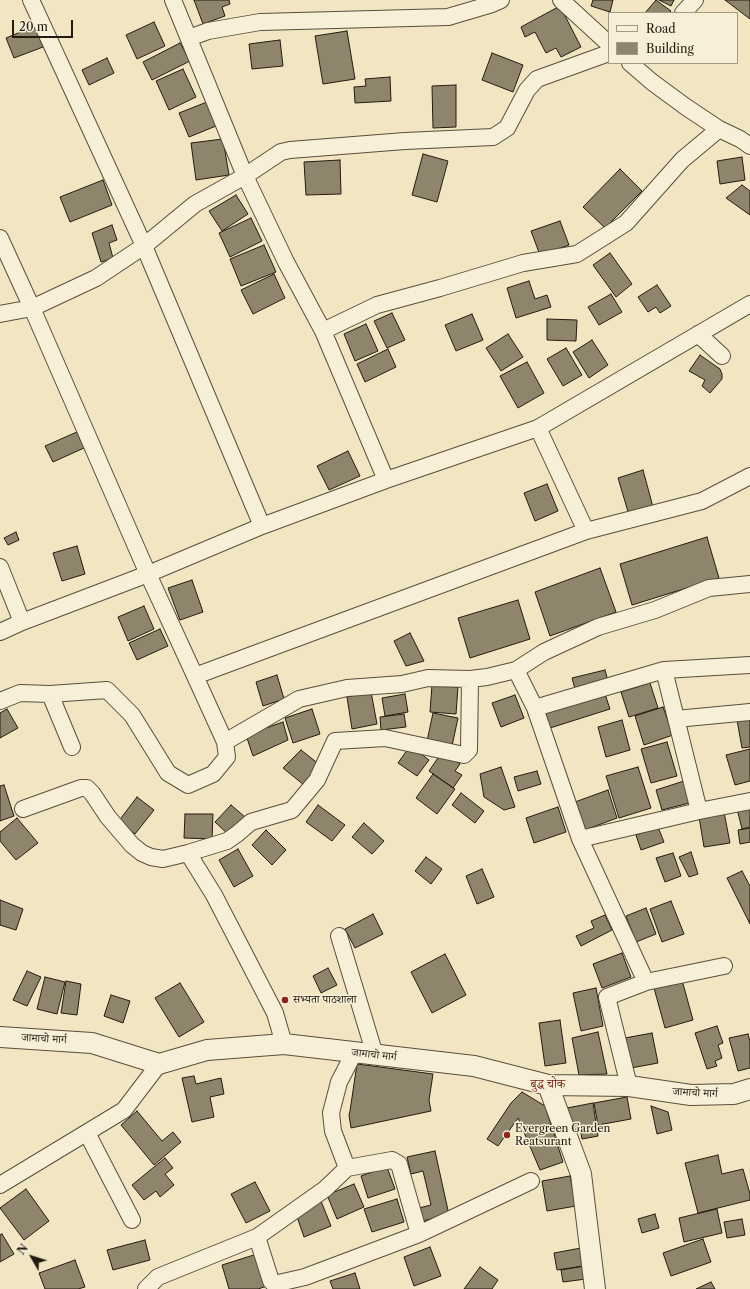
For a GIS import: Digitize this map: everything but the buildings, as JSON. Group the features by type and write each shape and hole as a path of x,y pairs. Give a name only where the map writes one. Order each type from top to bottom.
{"street":[{"path":"31,0 144,246 262,526"},
{"path":"173,0 245,176 286,262 323,331 386,480"},
{"path":"189,38 208,31 260,22 448,17 501,0"},
{"path":"561,0 608,43"},
{"path":"684,12 694,0"},
{"path":"0,314 32,308 96,278 144,246 194,204 245,176 281,152 405,141 493,137 507,128 527,90 537,80 608,53"},
{"path":"634,64 652,82 719,129 747,138"},
{"path":"323,331 377,305 440,288 523,262 577,254 626,222 682,160 719,129"},
{"path":"0,238 148,574 225,742 227,757 213,774 188,784 168,773 132,714 107,690 50,694 20,693 0,701"},
{"path":"0,632 22,622 148,574 262,526 386,480 538,428 750,304"},
{"path":"698,334 722,356"},
{"path":"538,428 586,531"},
{"path":"195,676 586,531 702,501 750,476"},
{"path":"0,567 22,622"},
{"path":"225,742 298,699 347,688 402,684 428,678 470,679 487,677 516,670 544,652 598,627 655,610 709,588 750,584"},
{"path":"535,708 664,670 750,665"},
{"path":"516,670 535,708 580,839 646,982"},
{"path":"664,670 700,811"},
{"path":"23,809 81,788 87,788 118,830 132,845 142,852 151,857 163,858 188,853 227,841 251,822 292,810 317,780 335,741 385,738 464,755 469,750 470,679"},
{"path":"50,694 72,747"},
{"path":"676,719 750,712"},
{"path":"580,839 700,811 750,802"},
{"path":"188,853 214,895 275,1013 284,1044"},
{"path":"339,936 375,1055"},
{"path":"630,1086 607,998 646,982 724,966"},
{"name":"जामाचो मार्ग","path":"0,1037 92,1043 159,1064 206,1050 284,1044 474,1066 548,1085 630,1086 691,1095 734,1094 750,1089"},
{"path":"347,1168 333,1131 331,1113 339,1082 354,1053"},
{"path":"0,1185 124,1110 159,1064"},
{"path":"548,1085 581,1174 595,1289"},
{"path":"87,1133 132,1220"},
{"path":"146,1289 158,1277 257,1237 325,1189 347,1168 392,1160 399,1164 419,1234"},
{"path":"257,1237 271,1282 274,1284 306,1283 419,1234 531,1180"}],"place":[{"name":"सभ्यता पाठशाला","path":"285,1000"},
{"name":"Evergreen Garden Reatsurant","path":"507,1135"}],"district":[{"name":"बुद्ध चोक","path":"548,1085"}]}
